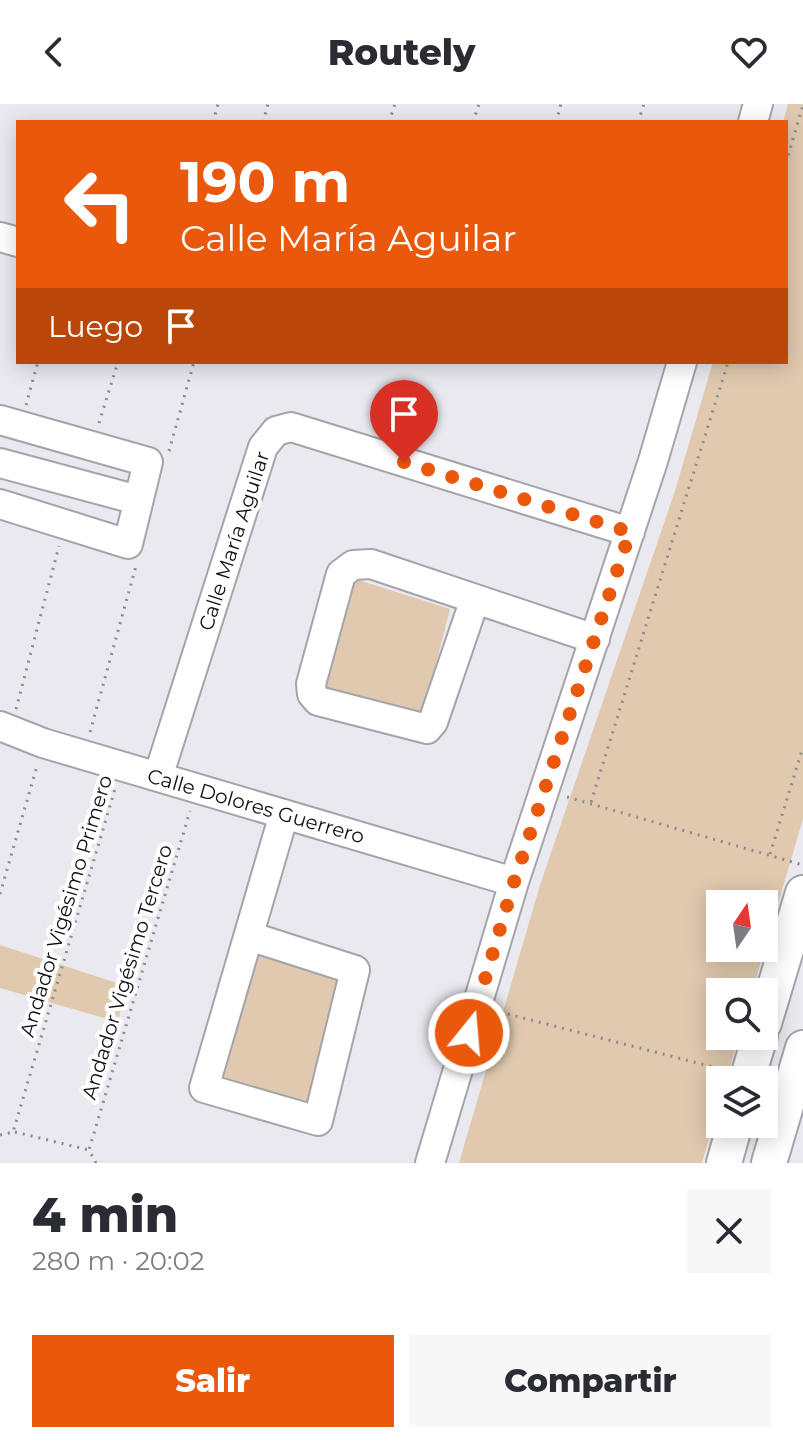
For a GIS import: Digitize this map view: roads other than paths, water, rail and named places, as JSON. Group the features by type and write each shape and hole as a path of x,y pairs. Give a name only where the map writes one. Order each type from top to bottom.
{"main road":[{"path":"778,978 803,893"},
{"path":"769,1163 803,1048"},
{"path":"724,1163 731,1138"}],"street":[{"path":"430,1163 514,882 630,532 681,364"},
{"path":"0,504 128,544 148,462 10,423"},
{"name":"Calle María Aguilar","path":"158,777 263,447 276,431 291,427 630,532"},
{"path":"0,463 138,500"},
{"path":"475,599 433,722 427,729 318,701 312,694 311,684 341,574 353,565 371,564 595,639"},
{"name":"Calle Dolores Guerrero","path":"5,728 43,743 514,882"},
{"path":"249,936 355,970 318,1121 204,1088 284,814"}]}
